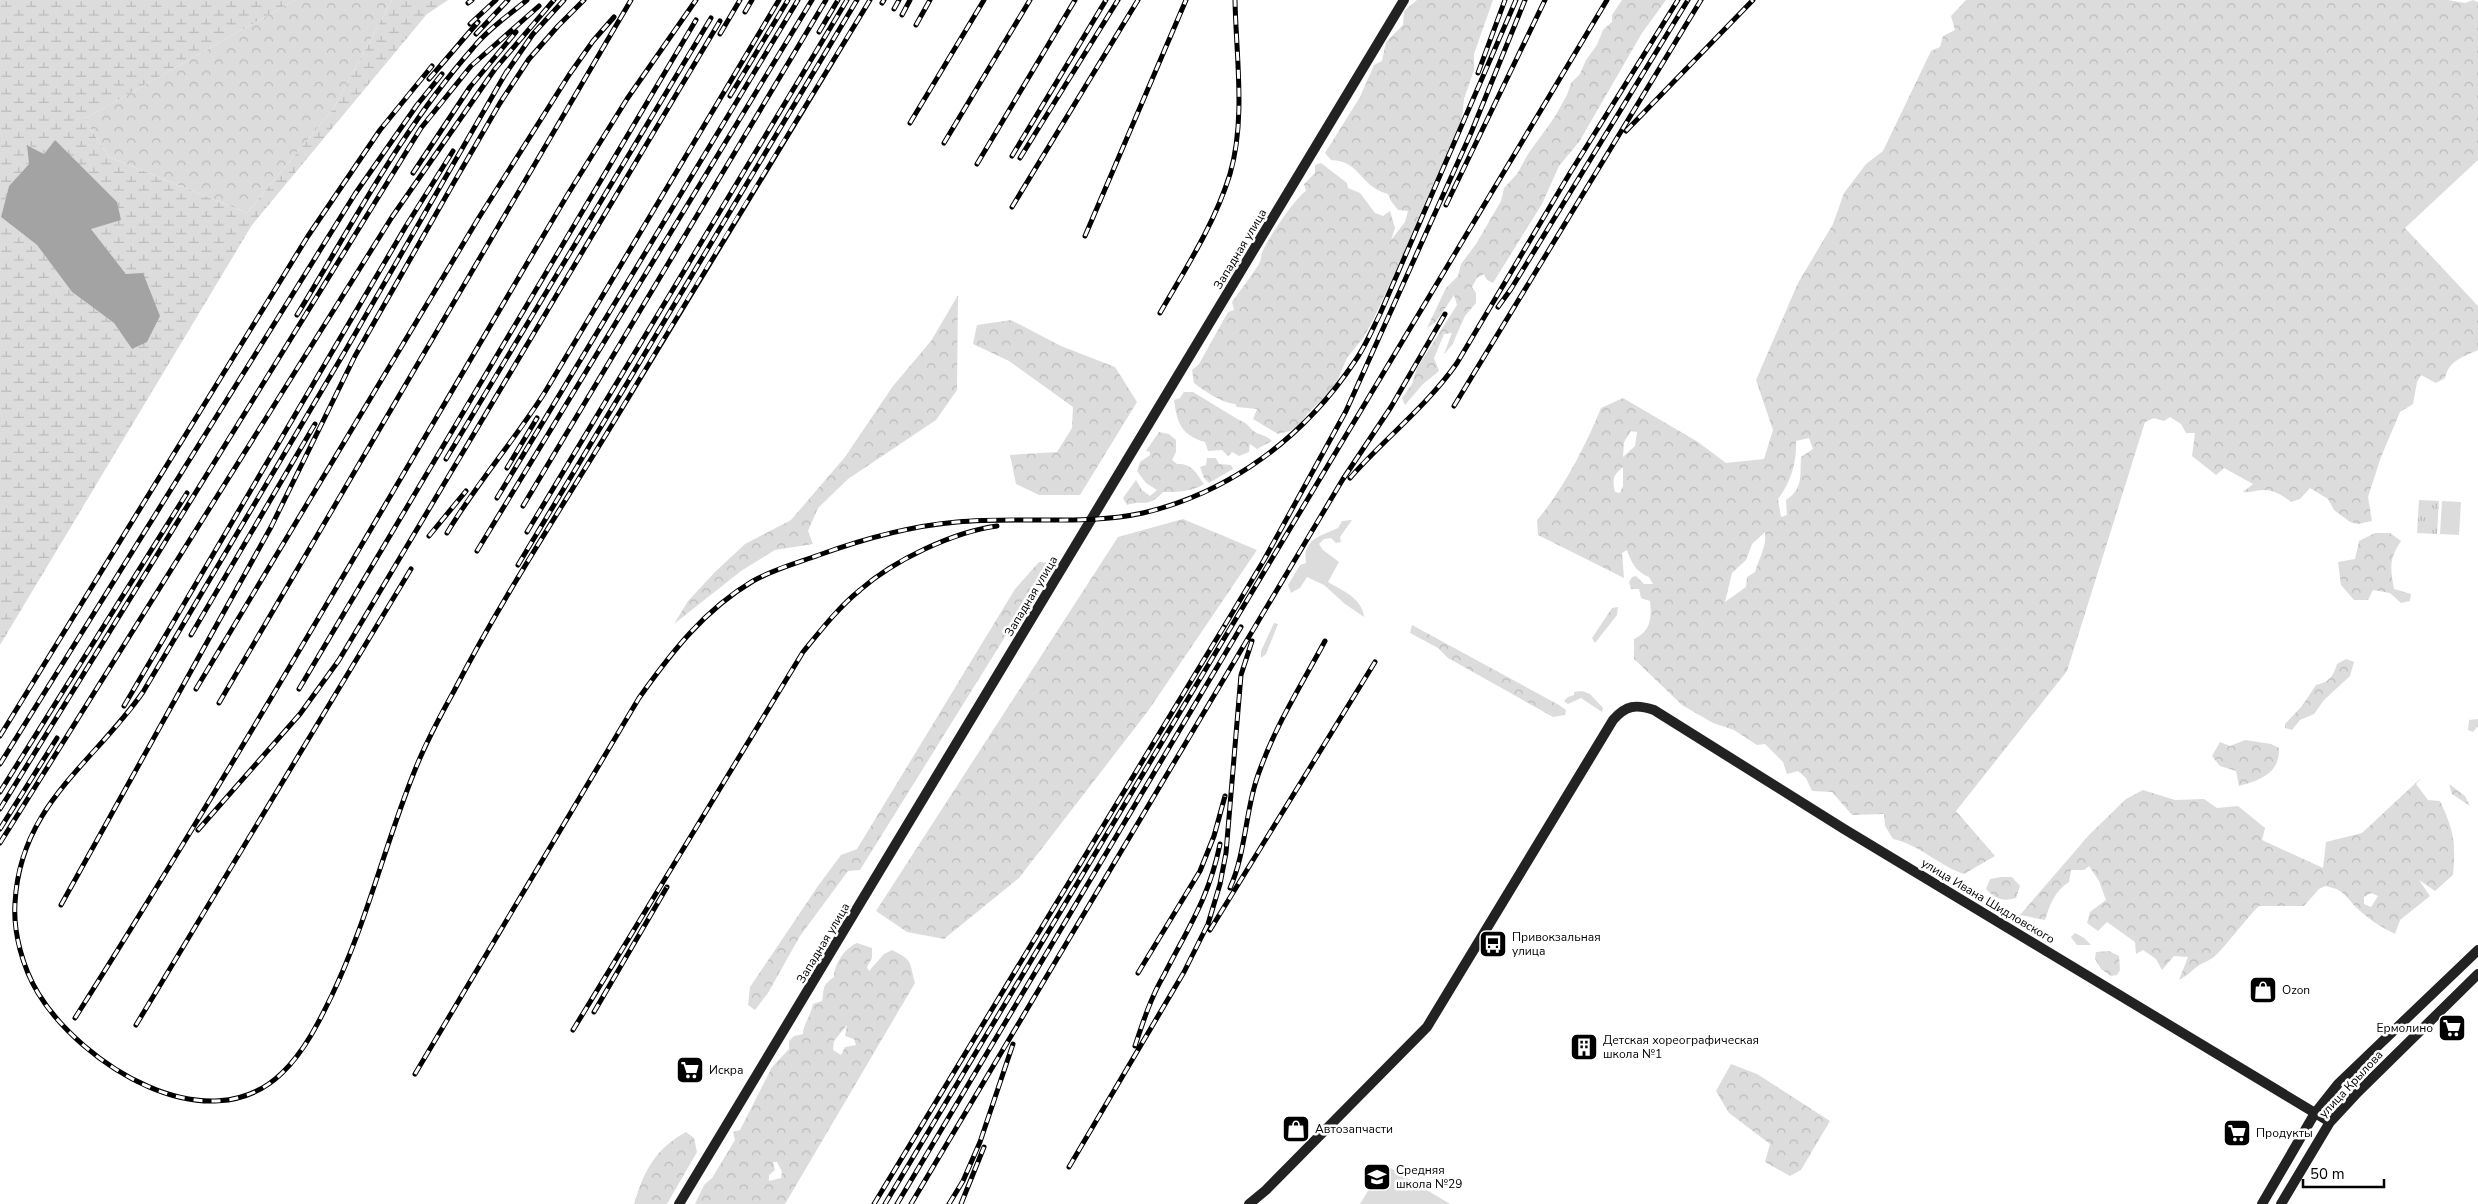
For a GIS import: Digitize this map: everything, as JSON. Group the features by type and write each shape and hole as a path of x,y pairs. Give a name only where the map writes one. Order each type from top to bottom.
{"street":[{"name":"Западная улица","path":"679,1204 1404,0"},
{"name":"улица Ивана Шидловского","path":"1249,1204 1266,1190 1394,1063 1427,1027 1613,720 1621,711 1632,705 1641,705 1654,710 1844,829 2330,1122"},
{"name":"улица Крылова","path":"2262,1204 2315,1113 2338,1084 2478,950"},
{"name":"улица Крылова","path":"2282,1204 2330,1122 2478,974"}],"green space":[{"path":"0,0 295,0 84,119 109,157 247,213 333,109 392,0 448,0 427,14 252,225 0,645","holes":["55,140 91,229 126,274 132,349 114,323 72,292 37,245 1,217 9,186 29,164 28,145 44,154"]},
{"path":"295,0 392,0 333,109 247,213 109,157 84,119"},
{"path":"1417,0 1493,0 1474,54 1474,70 1464,99 1462,119 1440,176 1432,186 1431,200 1421,228 1417,226 1372,322 1363,338 1347,358 1334,388 1307,414 1299,426 1278,434 1253,419 1257,409 1237,407 1235,404 1224,401 1203,390 1194,383 1192,370 1199,364 1228,312 1234,310 1232,302 1259,264 1262,253 1275,230 1295,202 1306,191 1304,184 1315,173 1315,165 1321,163 1347,183 1348,188 1360,193 1375,213 1383,216 1390,211 1395,228 1391,240 1405,222 1408,211 1398,210 1388,194 1371,185 1355,169 1341,161 1331,160 1325,153 1360,97 1374,65 1382,61 1386,42 1403,25 1404,11"},
{"path":"1622,0 1666,0 1642,33 1579,142 1559,166 1542,204 1493,283 1487,280 1484,274 1477,278 1472,287 1476,293 1476,303 1465,316 1452,345 1444,354 1452,333 1444,334 1434,358 1439,371 1422,385 1405,405 1402,398 1412,384 1417,368 1457,305 1454,295 1436,322 1427,328 1446,288 1458,276 1461,264 1476,244 1501,201 1504,188 1517,174 1528,154 1554,118 1567,95 1571,83 1580,74 1586,60 1597,45 1603,30 1612,22 1612,15"},
{"path":"1966,0 2448,0 2465,3 2473,0 2478,2 2478,160 2405,228 2478,306 2478,350 2453,363 2445,378 2436,383 2421,375 2417,382 2413,404 2400,412 2381,457 2368,497 2372,521 2358,524 2350,522 2334,510 2328,499 2310,488 2300,499 2291,502 2272,491 2243,492 2253,484 2224,468 2216,475 2192,456 2195,433 2186,433 2181,424 2170,417 2164,421 2154,418 2145,422 2067,671 1956,811 1995,856 1964,874 1912,846 1893,839 1885,826 1884,814 1852,815 1832,792 1812,791 1806,778 1798,771 1787,774 1783,762 1765,744 1757,745 1734,730 1713,723 1682,705 1634,659 1634,639 1640,636 1647,628 1651,607 1650,601 1641,598 1639,589 1631,589 1629,582 1632,577 1636,576 1644,584 1653,584 1649,577 1635,566 1627,550 1622,553 1624,578 1538,535 1537,520 1556,495 1573,467 1601,408 1623,398 1698,442 1726,463 1764,459 1773,430 1756,380 1798,283 1833,224 1844,193 1866,164 1883,151 1931,51 1940,47 1943,36 1955,30 1951,16","holes":["1631,431 1637,432 1635,446 1623,457 1624,442","1809,438 1813,449 1801,457 1800,482 1795,491 1786,500 1787,515 1781,517 1778,499 1792,472 1796,441","1623,467 1623,486 1620,493 1615,492 1614,484 1615,475","1765,532 1764,547 1755,572 1747,577 1746,587 1725,602 1732,573 1746,560 1752,544"]},
{"path":"958,295 957,390 936,420 848,479 818,508 808,531 813,544 775,550 741,571 674,624 688,601 745,544 791,520 845,457 893,386 931,341"},
{"path":"1011,320 1061,346 1115,367 1137,402 1080,495 1039,495 1016,484 1010,455 1057,452 1072,428 1073,407 1009,361 973,344 977,325"},
{"path":"1184,392 1193,392 1272,441 1257,449 1250,444 1249,452 1239,456 1232,452 1228,456 1222,450 1208,451 1205,442 1190,436 1179,422 1174,400 1180,398"},
{"path":"1159,432 1169,434 1176,440 1176,452 1172,460 1177,464 1190,467 1204,484 1179,492 1163,492 1149,502 1127,505 1123,498 1136,480 1142,490 1150,496 1157,490 1146,483 1137,471 1140,462 1150,455 1150,452 1146,451"},
{"path":"1207,458 1216,458 1219,464 1231,465 1233,469 1209,483 1204,478 1200,467 1206,465"},
{"path":"2419,500 2439,501 2437,534 2417,533"},
{"path":"2442,501 2461,502 2459,535 2440,534"},
{"path":"1183,519 1257,550 1148,711 1019,878 944,939 907,932 876,911 1118,537"},
{"path":"1352,520 1340,537 1341,542 1336,543 1331,538 1324,539 1319,544 1323,550 1339,562 1328,582 1356,600 1364,617 1345,604 1324,585 1307,577 1300,588 1291,593 1288,585 1300,565 1306,563 1307,549 1310,543 1319,536 1338,528 1342,521"},
{"path":"2375,533 2390,533 2401,541 2392,558 2391,569 2394,589 2411,594 2410,601 2401,603 2390,593 2373,590 2368,600 2354,600 2341,585 2338,562 2355,559 2359,541"},
{"path":"1039,562 1051,563 860,870 848,871 800,936 768,993 755,1010 748,1005 750,987 841,855 857,849 1015,589"},
{"path":"1618,607 1617,615 1595,643 1592,638 1612,608"},
{"path":"1274,623 1278,624 1266,654 1261,658 1261,651"},
{"path":"1412,625 1559,705 1566,710 1565,715 1553,717 1448,658 1438,648 1410,633"},
{"path":"2346,659 2354,662 2350,676 2324,700 2314,714 2300,720 2292,730 2285,728 2285,724 2302,706 2316,685 2330,678 2337,664"},
{"path":"1582,691 1590,694 1603,708 1602,712 1581,698 1568,704 1564,701 1574,695 1574,692"},
{"path":"2478,719 2478,726 2473,732 2468,730 2469,720"},
{"path":"2245,740 2271,744 2279,748 2278,757 2276,764 2268,774 2239,786 2236,771 2220,766 2212,756 2220,742 2230,746"},
{"path":"2421,778 2416,784 2428,800 2440,801 2451,829 2454,845 2453,875 2435,891 2419,880 2430,896 2400,920 2395,934 2367,917 2341,892 2325,886 2319,889 2304,906 2259,906 2215,956 2179,980 2188,957 2174,956 2162,970 2156,959 2143,950 2136,954 2135,942 2107,922 2098,931 2087,923 2090,912 2106,900 2099,881 2089,866 2084,870 2071,870 2069,882 2060,889 2054,898 2045,920 2020,915 2089,835 2126,799 2143,790 2175,800 2204,799 2217,808 2238,806 2265,828 2262,840 2323,868 2326,842 2362,833","holes":["2371,893 2378,896 2371,907 2364,904 2364,897"]},
{"path":"2449,784 2465,796 2470,806 2452,794"},
{"path":"2012,877 2020,886 2016,898 2000,899 1986,889 1990,879"},
{"path":"2075,933 2091,945 2077,945 2071,937"},
{"path":"857,943 872,948 872,958 867,967 869,971 884,954 892,950 904,957 910,963 915,983 785,1204 695,1204 704,1185 712,1178 735,1140 733,1132 740,1130 772,1067 789,1049 789,1041 794,1036 803,1034 813,1004 822,1001 825,985 834,977 834,972 841,957","holes":["847,1025 845,1036 854,1039 856,1045 845,1047 841,1055 833,1050 834,1041","773,1162 777,1162 782,1172 781,1178 769,1181 769,1175 775,1170"]},
{"path":"2109,951 2119,956 2120,970 2117,975 2111,976 2101,969 2095,959 2096,952"},
{"path":"1731,1064 1757,1074 1830,1121 1801,1170 1790,1176 1765,1162 1770,1144 1729,1113 1716,1091"},
{"path":"686,1132 694,1138 697,1152 667,1204 634,1204 642,1181 652,1162 666,1146"},
{"path":"1384,1164 1450,1204 1360,1204"}],"shaded area":[{"path":"55,140 117,202 121,220 91,229 126,274 143,273 160,316 147,342 132,349 114,323 72,292 37,245 1,217 9,186 29,164 27,145 44,154"}],"railway":[{"path":"468,3 472,0"},
{"path":"470,24 496,0"},
{"path":"476,34 508,0"},
{"path":"297,315 379,177 424,110 479,41 527,0"},
{"path":"0,843 392,217 495,69 554,0"},
{"path":"504,76 533,34 564,0"},
{"path":"61,905 271,527 355,356 453,184 500,103 529,59 584,0"},
{"path":"219,703 631,0"},
{"path":"75,1018 263,711 568,194 627,99 696,0"},
{"path":"720,34 740,0"},
{"path":"745,12 752,0"},
{"path":"447,533 470,497 545,392 779,0"},
{"path":"730,96 788,0"},
{"path":"497,498 798,0"},
{"path":"477,551 812,0"},
{"path":"523,506 826,0"},
{"path":"819,32 838,0"},
{"path":"527,532 847,0"},
{"path":"518,565 857,0"},
{"path":"507,71 344,353 143,692 62,788 45,812 30,839 20,869 15,903 17,938 28,973 38,993 58,1020 84,1046 115,1068 148,1087 184,1098 219,1101 252,1093 282,1073 304,1046 322,1016 344,968 417,764 437,722 528,560 870,0"},
{"path":"894,9 899,0"},
{"path":"902,15 910,0"},
{"path":"916,25 930,0"},
{"path":"910,123 984,0"},
{"path":"944,143 1030,0"},
{"path":"977,164 1075,0"},
{"path":"1012,156 1106,0"},
{"path":"1020,158 1118,0"},
{"path":"1012,207 1138,0"},
{"path":"1085,236 1186,0"},
{"path":"1160,313 1208,228 1230,174 1235,153 1239,110 1235,0"},
{"path":"1478,73 1505,0"},
{"path":"415,1074 639,698 676,649 704,619 735,593 760,577 785,567 853,544 904,530 980,520 1074,520 1120,517 1176,504 1207,491 1236,475 1264,457 1289,437 1335,388 1362,350 1380,314 1516,0"},
{"path":"1225,625 1264,560 1346,411 1471,133 1525,0"},
{"path":"1446,205 1545,0"},
{"path":"885,1204 1607,0"},
{"path":"1350,478 1419,408 1457,363 1570,173 1678,0"},
{"path":"1498,307 1511,289 1688,0"},
{"path":"1454,406 1701,0"},
{"path":"1626,131 1753,0"},
{"path":"0,809 421,128 471,66 539,6"},
{"path":"196,689 478,219 569,75 593,41 614,17"},
{"path":"446,459 711,18"},
{"path":"299,689 696,20"},
{"path":"198,830 300,714 339,660 720,21"},
{"path":"429,79 478,22"},
{"path":"413,173 470,87 516,32"},
{"path":"0,736 308,236 380,130 432,66"},
{"path":"0,764 355,194 417,105 442,74"},
{"path":"124,706 406,226 453,151"},
{"path":"911,1204 1343,479 1391,407 1445,314"},
{"path":"507,468 537,418"},
{"path":"191,635 315,424"},
{"path":"429,536 466,491"},
{"path":"0,792 187,493"},
{"path":"573,1030 803,652 823,627 860,590 907,558 962,534 997,526"},
{"path":"136,1025 411,569"},
{"path":"874,1204 1228,620"},
{"path":"897,1204 1241,627"},
{"path":"1069,1167 1184,972 1208,924 1220,884 1226,853 1241,675 1252,641"},
{"path":"1230,888 1240,859 1256,782 1267,751 1282,719 1325,641"},
{"path":"1210,930 1375,662"},
{"path":"0,829 57,738"},
{"path":"1138,973 1200,871 1214,836 1225,796"},
{"path":"1135,1046 1155,992 1204,897 1220,844"},
{"path":"594,1012 667,887"},
{"path":"949,1204 963,1181 980,1142 1013,1044"},
{"path":"961,1204 984,1147"}],"place":[{"name":"Привокзальная улица","path":"1493,944"},
{"name":"Ozon","path":"2263,990"},
{"name":"Ермолино","path":"2452,1028"},
{"name":"Детская хореографическая школа №1","path":"1584,1047"},
{"name":"Искра","path":"690,1070"},
{"name":"Автозапчасти","path":"1296,1129"},
{"name":"Продукты","path":"2237,1133"},
{"name":"Средняя школа №29","path":"1377,1177"}]}
